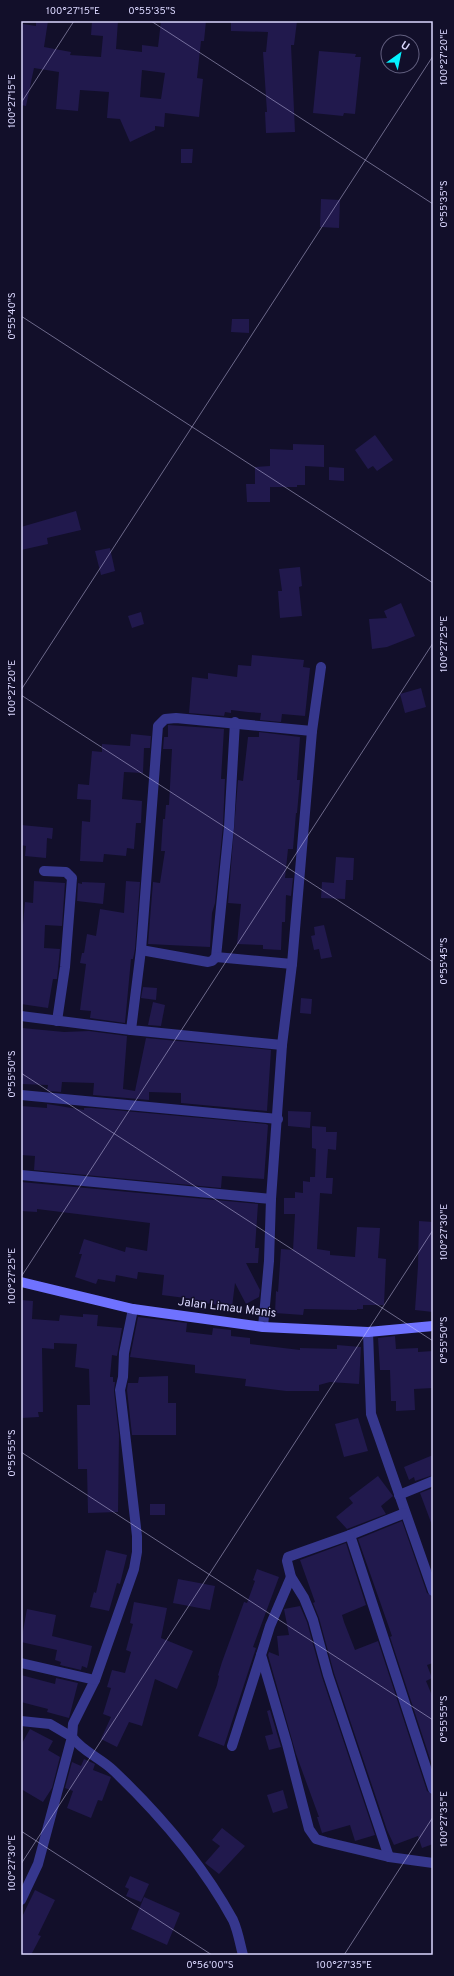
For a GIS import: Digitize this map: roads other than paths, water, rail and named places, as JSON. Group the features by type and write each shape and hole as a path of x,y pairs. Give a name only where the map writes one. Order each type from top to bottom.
{"street":[{"path":"263,1327 270,1260 271,1198 278,1119 282,1045 292,964 312,731 321,667"},
{"path":"131,1030 141,950 158,726 165,719 176,718 235,722 312,731"},
{"path":"141,950 208,962 212,961 216,957 230,827 235,722"},
{"path":"44,871 66,872 72,878 66,967 57,1021"},
{"path":"216,957 292,964"},
{"path":"21,1016 131,1030 282,1045"},
{"path":"21,1096 278,1119"},
{"path":"21,1175 271,1198"},
{"name":"Jalan Limau Manis","path":"21,1282 132,1309 263,1327 368,1332 433,1326"},
{"path":"21,1900 38,1864 72,1737 73,1724 95,1680 134,1570 138,1536 120,1390 123,1377 124,1353 132,1309"},
{"path":"368,1332 371,1414 433,1591"},
{"path":"399,1495 433,1481"},
{"path":"389,1857 328,1675 313,1620 304,1598 291,1577 287,1561 288,1557 350,1535 405,1513"},
{"path":"350,1535 433,1789"},
{"path":"232,1746 270,1626 291,1577"},
{"path":"261,1655 287,1744 309,1829 316,1839 389,1857 433,1863"},
{"path":"21,1663 95,1680"},
{"path":"21,1721 50,1724 72,1737 82,1748 114,1770 166,1826 198,1865 233,1921 243,1955"}]}
